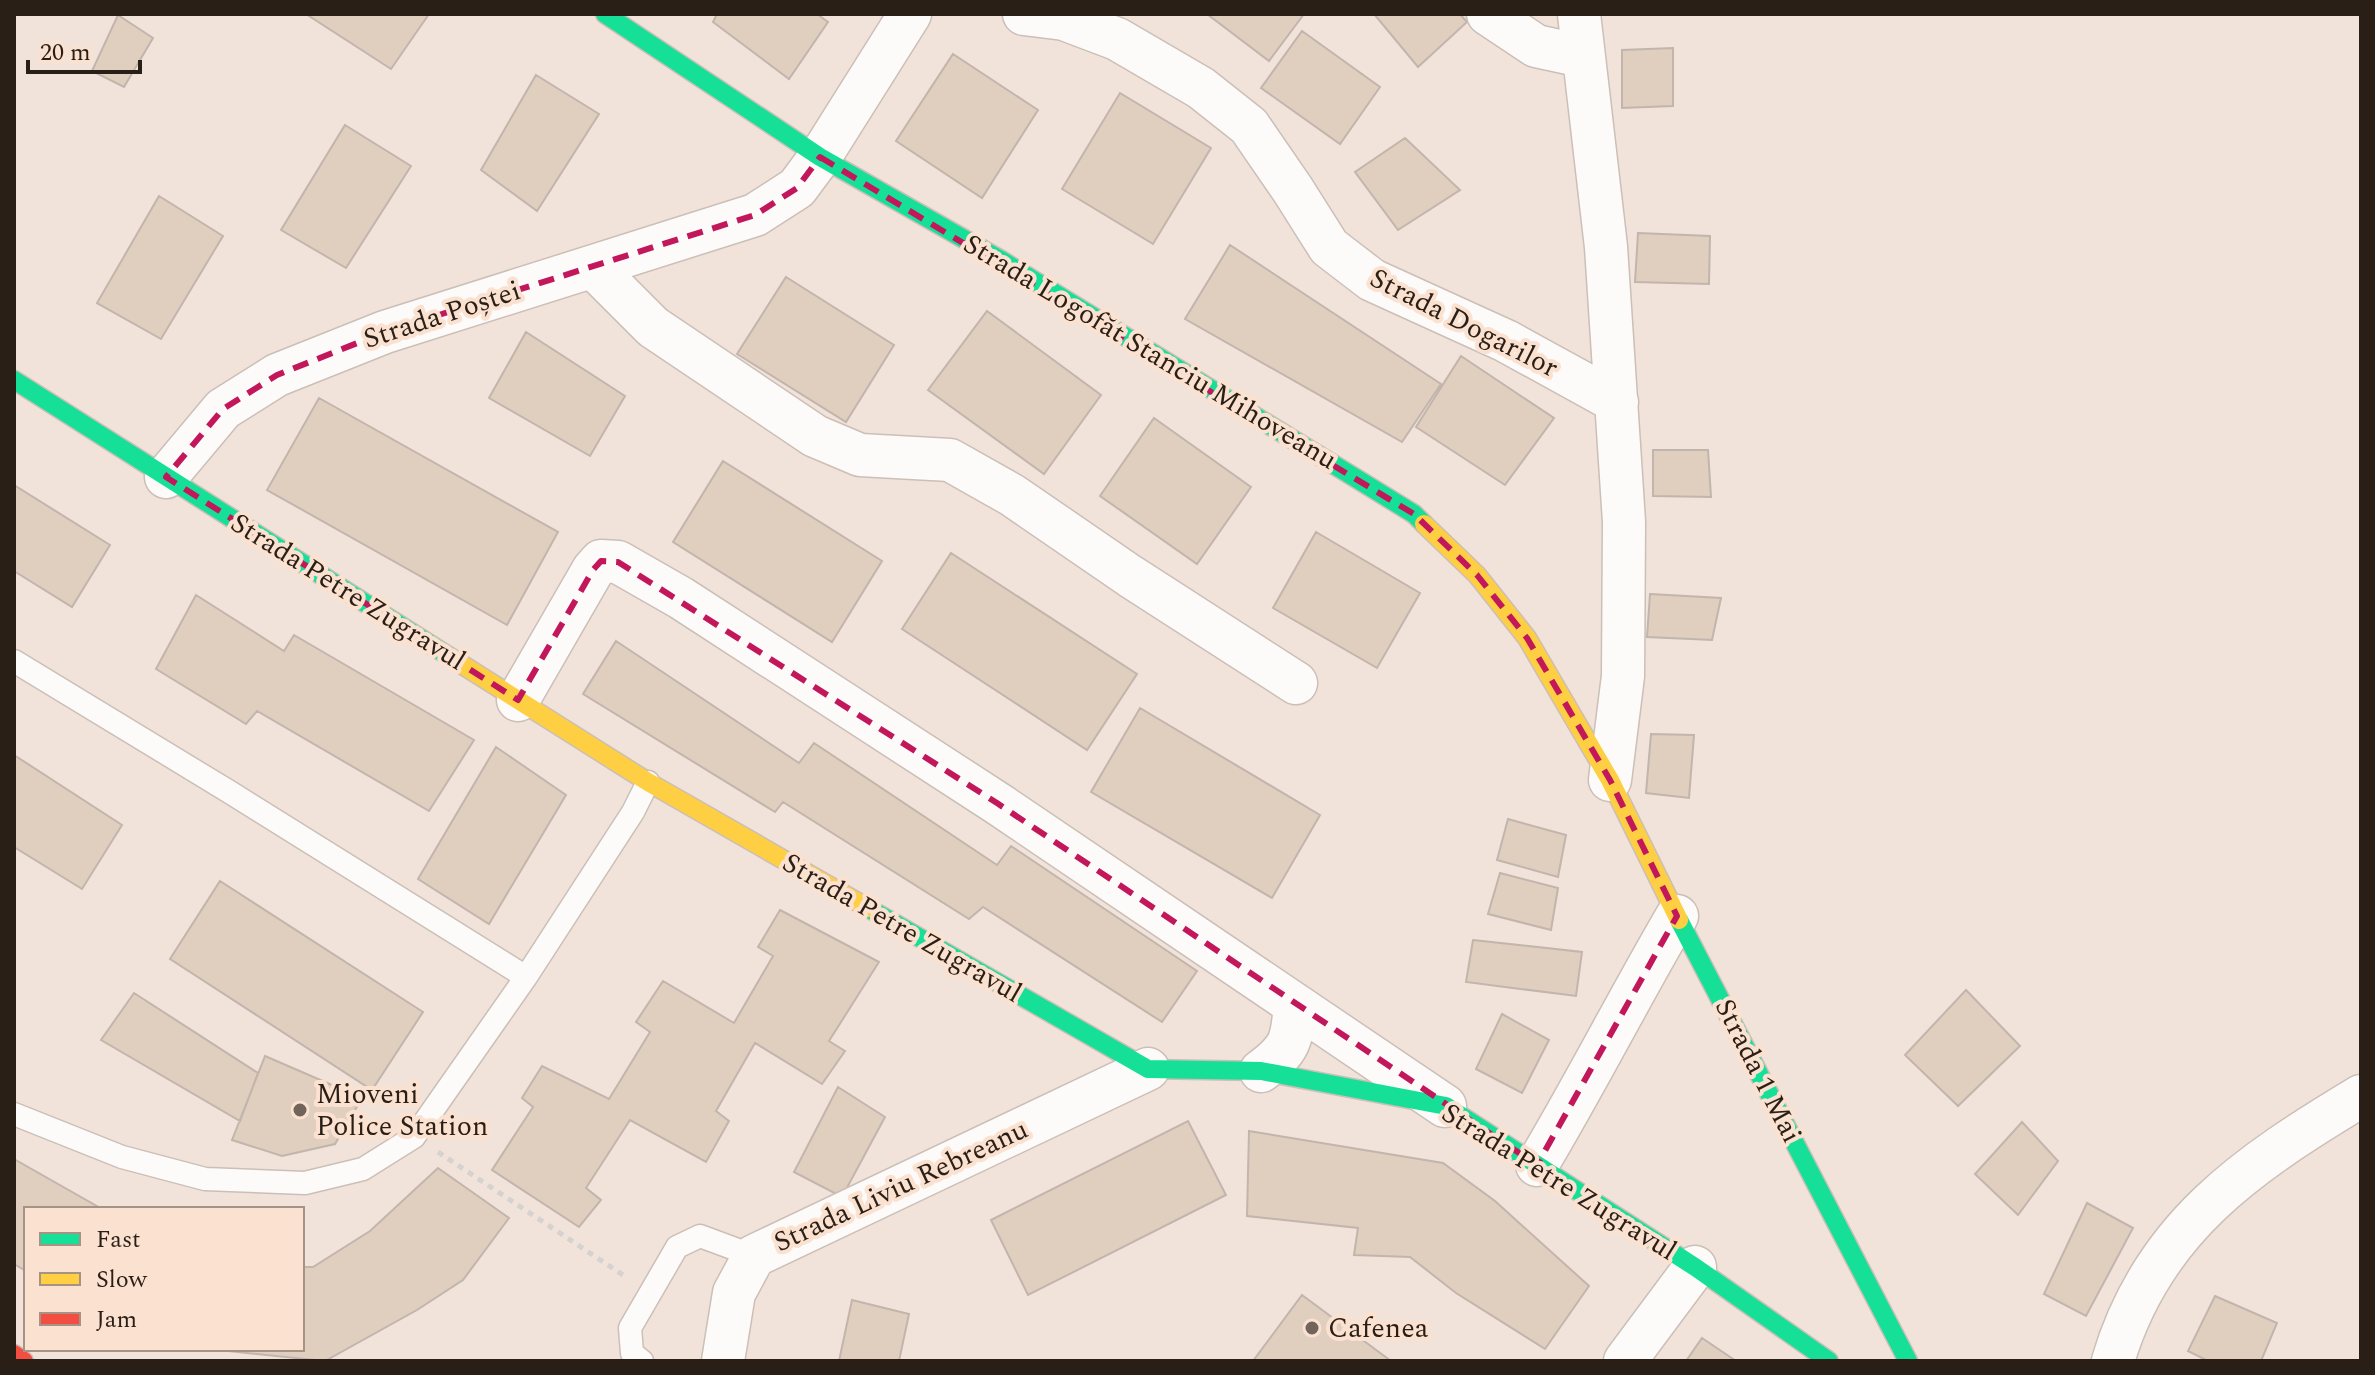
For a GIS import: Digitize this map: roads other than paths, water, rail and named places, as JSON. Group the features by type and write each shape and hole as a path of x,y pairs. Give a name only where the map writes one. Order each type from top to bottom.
{"street":[{"name":"Strada Logofăt Stanciu Mihoveanu","path":"605,14 820,157 1001,260 1414,514 1477,575 1527,638 1610,780"},
{"path":"820,157 910,14"},
{"name":"Strada Dogarilor","path":"1026,14 1064,19 1117,39 1201,88 1249,126 1329,247 1372,280 1506,341 1617,402"},
{"path":"1488,14 1536,46 1582,56"},
{"path":"1579,14 1606,247 1624,522 1623,676 1610,780"},
{"name":"Strada Poștei","path":"166,477 223,409 277,375 385,332 755,215 797,188 820,157"},
{"path":"593,267 653,327 815,436 860,455 950,460 1012,495 1130,576 1296,683"},
{"name":"Strada Petre Zugravul","path":"14,380 648,782 1148,1069 1261,1071 1446,1106 1695,1267 1829,1361"},
{"path":"518,700 593,570 601,561 618,562 681,598 997,803 1446,1106"},
{"name":"Strada 1 Mai","path":"1610,780 1677,916 1908,1361"},
{"path":"1537,1165 1611,1039 1677,916"},
{"path":"1261,1071 1278,1058 1292,1038 1295,1005"},
{"name":"Strada Liviu Rebreanu","path":"723,1361 734,1293 754,1256 1148,1069"},
{"path":"2113,1361 2121,1333 2155,1266 2199,1212 2254,1166 2361,1096"},
{"path":"1625,1361 1695,1267"},
{"path":"14,1354 24,1361"}],"lane":[{"path":"14,661 526,977"},
{"path":"14,1114 122,1157 205,1179 305,1183 363,1169 414,1137 526,977 633,812 648,782"},
{"path":"642,1361 632,1353 630,1328 677,1247 700,1236 754,1256"}],"place":[{"name":"Mioveni Police Station","path":"300,1110"},
{"name":"Cafenea","path":"1312,1328"}]}
